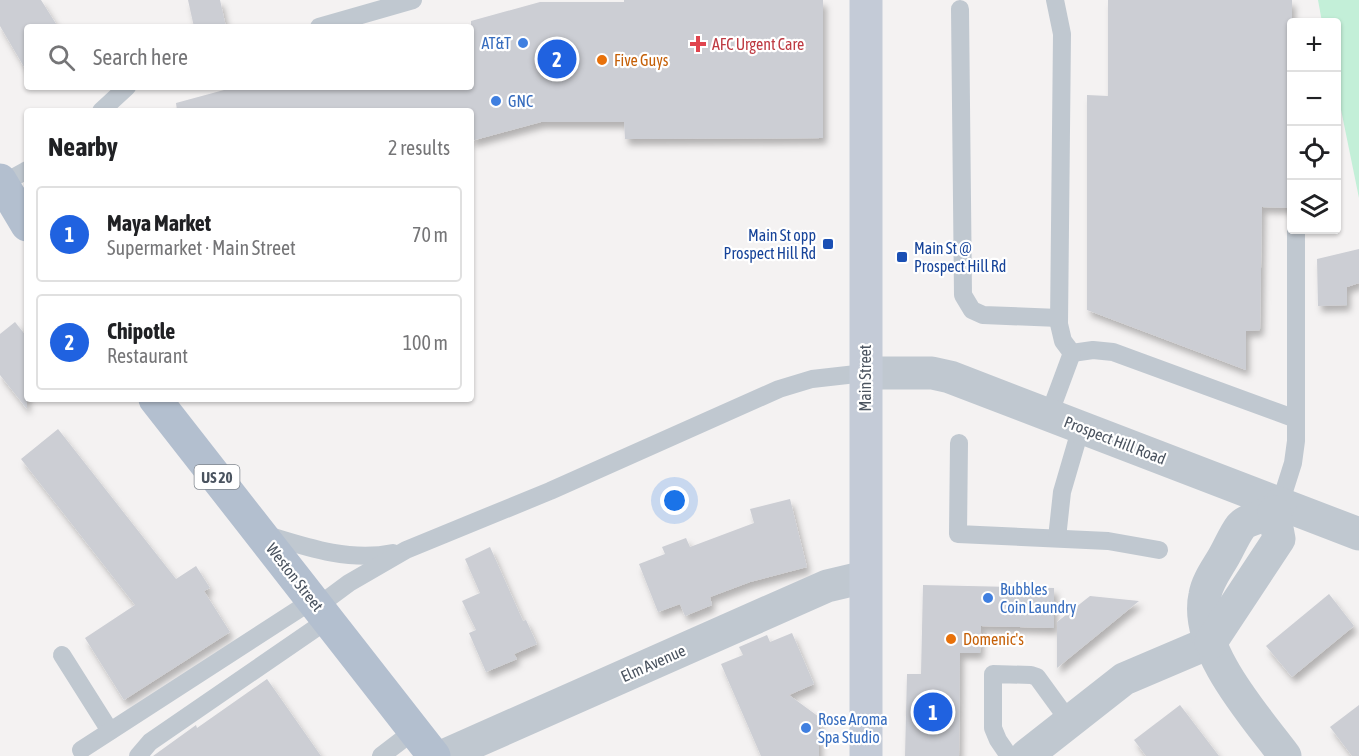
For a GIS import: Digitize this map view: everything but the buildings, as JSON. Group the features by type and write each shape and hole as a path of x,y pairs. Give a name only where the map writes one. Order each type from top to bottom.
{"main road":[{"name":"Main Street","path":"866,0 866,756"},
{"path":"10,178 24,217"},
{"name":"Weston Street","path":"157,402 434,756"}],"street":[{"name":"Prospect Hill Road","path":"865,373 941,375 1081,427 1277,508 1359,534"},
{"path":"1277,508 1242,524 1209,583 1204,597 1204,612 1210,642 1226,677 1285,756"},
{"name":"Elm Avenue","path":"443,756 827,586 866,577"},
{"path":"1026,756 1124,679 1210,642"}],"lane":[{"path":"329,24 413,0"},
{"path":"1055,0 1062,34 1059,318 1063,341 1072,352"},
{"path":"960,9 963,295 972,310 983,315 1059,318"},
{"path":"104,108 124,90"},
{"path":"1277,508 1293,463 1296,441 1296,234"},
{"path":"1072,352 1093,350 1113,352 1296,419"},
{"path":"1049,415 1072,352"},
{"path":"138,756 150,742 320,608 348,583 406,550 550,492 778,389 798,382 829,376 865,373"},
{"path":"1057,538 1062,492 1081,427"},
{"path":"959,443 958,534 1108,541 1160,550"},
{"path":"260,533 322,550 351,555 383,555 406,550"},
{"path":"81,750 320,608"},
{"path":"62,655 110,731"},
{"path":"1010,756 998,740 993,728 993,674 1036,677 1069,722"},
{"path":"381,756 415,730"}],"green space":[{"path":"1318,0 1359,0 1359,198 1341,110 1341,18 1321,18"}],"place":[{"name":"AT&T","path":"523,43"},
{"name":"AFC Urgent Care","path":"698,44"},
{"name":"Chipotle","path":"557,59"},
{"name":"Five Guys","path":"602,60"},
{"name":"GNC","path":"496,101"},
{"name":"Main St opp Prospect Hill Rd","path":"828,244"},
{"name":"Main St @ Prospect Hill Rd","path":"902,257"},
{"name":"Bubbles Coin Laundry","path":"988,598"},
{"name":"Domenic's","path":"951,639"},
{"name":"Maya Market","path":"933,712"},
{"name":"Rose Aroma Spa Studio","path":"806,728"}]}
